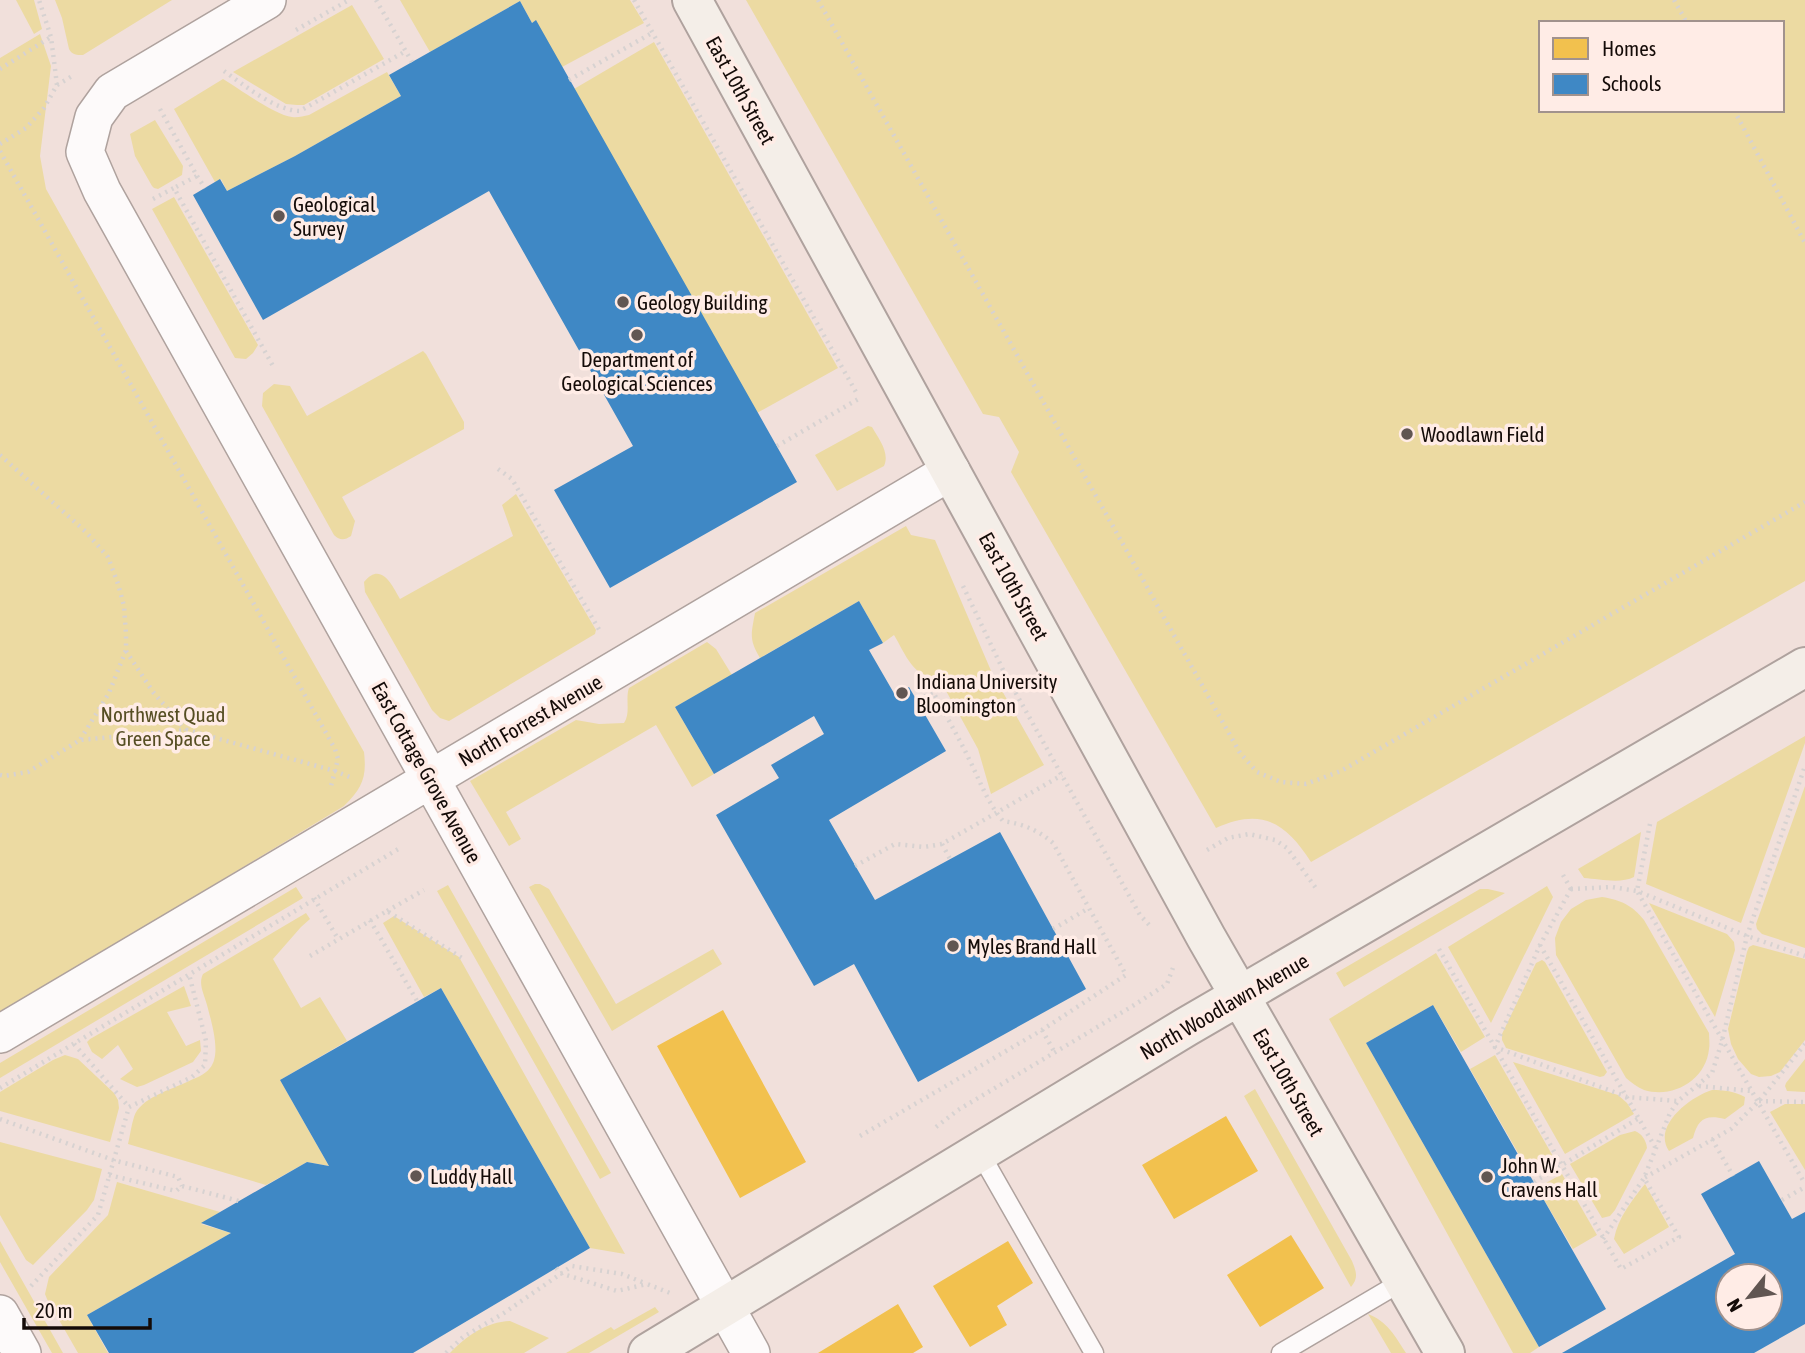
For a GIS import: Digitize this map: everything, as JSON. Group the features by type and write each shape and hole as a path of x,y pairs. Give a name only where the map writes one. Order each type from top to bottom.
{"street":[{"name":"East Cottage Grove Avenue","path":"267,0 112,92 94,117 85,152 102,191 751,1353"},
{"name":"East 10th Street","path":"692,0 1199,925 1445,1353"},
{"name":"North Forrest Avenue","path":"0,1034 951,471"},
{"name":"North Woodlawn Avenue","path":"648,1353 1186,1027 1805,667"},
{"path":"0,1314 22,1353"}],"lane":[{"path":"980,1153 1094,1353"},
{"path":"1281,1353 1404,1281"}],"path":[{"path":"0,144 26,128 44,108 57,85 51,37 39,0"},
{"path":"292,32 349,0"},
{"path":"376,0 412,62"},
{"path":"634,0 866,408"},
{"path":"818,0 1240,753 1257,772 1281,782 1306,784 1341,771 1805,502"},
{"path":"1674,0 1686,21"},
{"path":"569,80 652,33"},
{"path":"0,69 51,37"},
{"path":"224,71 282,107 300,111 406,51"},
{"path":"213,78 235,65"},
{"path":"171,103 160,109 205,188"},
{"path":"1735,112 1805,243"},
{"path":"0,151 335,749 338,759 335,771 187,730 79,740"},
{"path":"147,190 152,200 197,176"},
{"path":"174,188 273,366"},
{"path":"777,446 860,398"},
{"path":"0,455 66,513 108,557 124,606 126,634 125,650 109,693 79,740 28,772 0,775"},
{"path":"498,469 512,479 605,640"},
{"path":"962,585 1004,673 1140,915 1154,931"},
{"path":"125,650 153,692 187,730"},
{"path":"860,1136 1042,1030 1126,975 1053,843 1023,824 1003,821 981,788 971,761 933,692 917,701"},
{"path":"1603,1239 1644,1178 1670,1113 1678,1101 1712,1073 1747,936 1805,766"},
{"path":"855,866 895,844 924,847 942,844 1062,775"},
{"path":"1650,824 1637,891 1805,1185 1782,1200"},
{"path":"1207,850 1228,838 1249,834 1275,840 1287,848 1318,891"},
{"path":"942,844 950,859"},
{"path":"0,1088 400,848"},
{"path":"1563,875 1571,889"},
{"path":"1571,889 1612,887 1637,891 1747,936 1805,956"},
{"path":"1495,1047 1541,945 1571,889"},
{"path":"310,956 424,890"},
{"path":"315,899 338,939"},
{"path":"1053,929 1089,908"},
{"path":"387,911 462,958"},
{"path":"370,920 417,1001"},
{"path":"1541,945 1655,1147"},
{"path":"1439,949 1621,1269 1679,1237 1644,1178"},
{"path":"936,1127 958,1110 1167,984 1176,961"},
{"path":"31,1286 98,1215 129,1107 192,1077 205,1065 206,1041 190,974"},
{"path":"1042,1030 1055,1052"},
{"path":"74,1044 129,1107"},
{"path":"1644,1178 1731,1129 1759,1101 1805,1044"},
{"path":"1495,1047 1627,1097 1678,1101"},
{"path":"1698,1086 1751,1091"},
{"path":"1759,1101 1805,1102"},
{"path":"1534,1182 1639,1118"},
{"path":"0,1119 113,1160 178,1177 182,1186"},
{"path":"1712,1139 1733,1176"},
{"path":"109,1175 176,1191 182,1186"},
{"path":"182,1186 239,1201"},
{"path":"446,1353 463,1337 504,1313 558,1270 572,1266 622,1274 675,1295"},
{"path":"558,1270 617,1291 647,1284"}],"green space":[{"path":"16,0 34,0 42,29 34,34"},
{"path":"55,0 172,0 83,55 77,55 69,49"},
{"path":"400,0 630,0 644,23 562,67 520,1 430,52"},
{"name":"Woodlawn Field","path":"746,0 1805,0 1805,581 1311,862 1292,837 1260,819 1232,822 1216,828 1011,472 1019,452 999,417 983,414"},
{"path":"352,5 384,59 304,105 286,104 233,72"},
{"name":"Northwest Quad Green Space","path":"40,34 51,66 40,156 46,189 364,752 365,769 359,788 344,806 0,1014 0,58"},
{"path":"654,42 838,368 757,413 574,89"},
{"path":"387,72 401,96 227,191 221,179 215,182 174,109 223,79 276,112 300,117 309,115"},
{"path":"155,120 183,166 182,175 158,189 152,186 135,156 130,134"},
{"path":"174,197 258,345 246,359 235,358 152,209"},
{"path":"423,351 464,422 464,429 342,497 355,521 351,536 338,538 262,406 263,393 274,384 290,386 307,416"},
{"path":"868,426 872,427 883,446 886,456 884,466 837,491 815,455"},
{"path":"516,494 596,630 595,634 449,721 440,718 432,710 365,592 364,582 370,576 381,574 390,582 400,599 513,536 502,505"},
{"path":"906,526 911,535 935,540 992,673 1044,765 991,794 978,749 939,678 916,670 894,635 883,643 859,601 760,658 754,646 752,632 755,613"},
{"path":"707,642 716,649 732,675 675,707 714,774 692,787 656,725 506,812 521,839 509,846 470,781 576,720 599,724 624,723 629,688"},
{"path":"1805,736 1805,743 1741,923 1646,884 1657,822"},
{"path":"1805,786 1805,948 1762,934 1756,924"},
{"path":"1641,832 1634,877 1616,881 1584,878 1578,869"},
{"path":"535,884 549,889 616,1004 713,949 722,964 612,1031 529,887"},
{"path":"448,885 611,1173 600,1179 437,891"},
{"path":"1547,886 1553,897 1491,1023 1448,947"},
{"path":"296,887 303,898 0,1078 0,1063"},
{"path":"1480,889 1505,893 1344,987 1336,973"},
{"path":"1602,897 1626,904 1644,920 1709,1033 1707,1060 1702,1070 1695,1078 1677,1089 1666,1092 1644,1090 1626,1078 1556,955 1555,938 1561,922 1571,909 1586,900"},
{"path":"1649,903 1727,934 1734,942 1735,950 1715,1017"},
{"path":"306,913 310,919 273,959 301,1008 320,997 347,1041 280,1080 329,1166 307,1162 266,1185 128,1144 134,1117 142,1105 156,1095 203,1074 213,1062 214,1037 201,985 203,974"},
{"path":"394,916 459,957 625,1254 590,1248 441,988 424,997 383,923"},
{"path":"1753,945 1805,959 1805,1040 1780,1072 1771,1076 1759,1077 1751,1074 1738,1059 1728,1029 1747,952"},
{"path":"1436,953 1485,1037 1461,1052 1433,1005 1366,1043 1539,1347 1530,1353 1513,1353 1329,1019"},
{"path":"1542,960 1607,1072 1604,1076 1506,1048 1502,1034 1536,963"},
{"path":"184,986 191,1006 167,1012 186,1046 200,1040 201,1051 193,1062 137,1087 120,1079 133,1069 118,1045 102,1059 92,1052 87,1042 90,1039"},
{"path":"65,1055 78,1059 118,1100 119,1108 110,1142 0,1111 0,1092"},
{"path":"1495,1055 1554,1158 1529,1172 1470,1069"},
{"path":"1805,1059 1805,1092 1787,1091 1786,1083"},
{"path":"1513,1062 1618,1095 1634,1114 1565,1154"},
{"path":"1255,1089 1352,1261 1356,1277 1351,1287 1244,1096"},
{"path":"1712,1090 1741,1095 1745,1097 1744,1105 1725,1119 1712,1117 1703,1120 1697,1126 1693,1138 1669,1151 1665,1132 1669,1123 1684,1106"},
{"path":"1785,1104 1805,1104 1805,1170 1770,1112"},
{"path":"1635,1131 1646,1142 1647,1148 1615,1210 1610,1216 1602,1218 1570,1164 1620,1135"},
{"path":"0,1142 102,1169 94,1200 87,1210 33,1265 26,1260 0,1215"},
{"path":"1562,1174 1597,1235 1573,1249 1537,1188"},
{"path":"117,1182 220,1212 201,1224 231,1233 87,1315 108,1353 78,1353 45,1294 49,1277 108,1215"},
{"path":"1645,1184 1669,1227 1624,1254 1614,1239 1616,1231 1626,1210"},
{"path":"0,1241 63,1353 52,1353 0,1262"},
{"path":"655,1307 659,1312 589,1353 566,1353 611,1327 614,1330"},
{"path":"1368,1314 1385,1325 1406,1353 1391,1353"},
{"path":"510,1321 549,1338 524,1353 450,1353 477,1331"}],"building: Homes":[{"path":"723,1010 806,1162 740,1198 657,1046"},
{"path":"1226,1116 1258,1171 1174,1219 1142,1165"},
{"path":"1291,1235 1324,1288 1260,1327 1227,1275"},
{"path":"1008,1241 1033,1283 997,1306 1007,1325 970,1347 933,1286"},
{"path":"898,1304 923,1347 913,1353 818,1353"}],"building: Schools":[{"name":"Geology Building","path":"520,1 532,23 536,20 797,482 610,588 554,490 633,446 489,191 263,320 193,195 220,179 227,191 401,96 389,75"},
{"path":"859,601 883,643 869,650 895,695 909,687 946,751 829,820 875,900 1000,832 1086,989 918,1082 854,964 814,986 716,815 779,778 771,765 824,734 814,716 714,774 675,707"},
{"name":"Luddy Hall","path":"441,988 590,1248 413,1353 109,1353 87,1315 231,1233 201,1223 307,1162 329,1166 280,1080"},
{"name":"John W. Cravens Hall","path":"1433,1005 1606,1309 1539,1347 1366,1043"},
{"path":"1759,1161 1792,1219 1805,1212 1805,1324 1754,1353 1562,1353 1714,1266 1714,1332 1784,1332 1784,1262 1721,1262 1735,1254 1701,1194"}],"place":[{"name":"Geological Survey","path":"279,216"},
{"name":"Geology Building","path":"623,302"},
{"name":"Department of Geological Sciences","path":"637,335"},
{"name":"Woodlawn Field","path":"1407,434"},
{"name":"Indiana University Bloomington","path":"902,693"},
{"name":"Myles Brand Hall","path":"953,946"},
{"name":"Luddy Hall","path":"416,1176"},
{"name":"John W. Cravens Hall","path":"1487,1177"}]}
